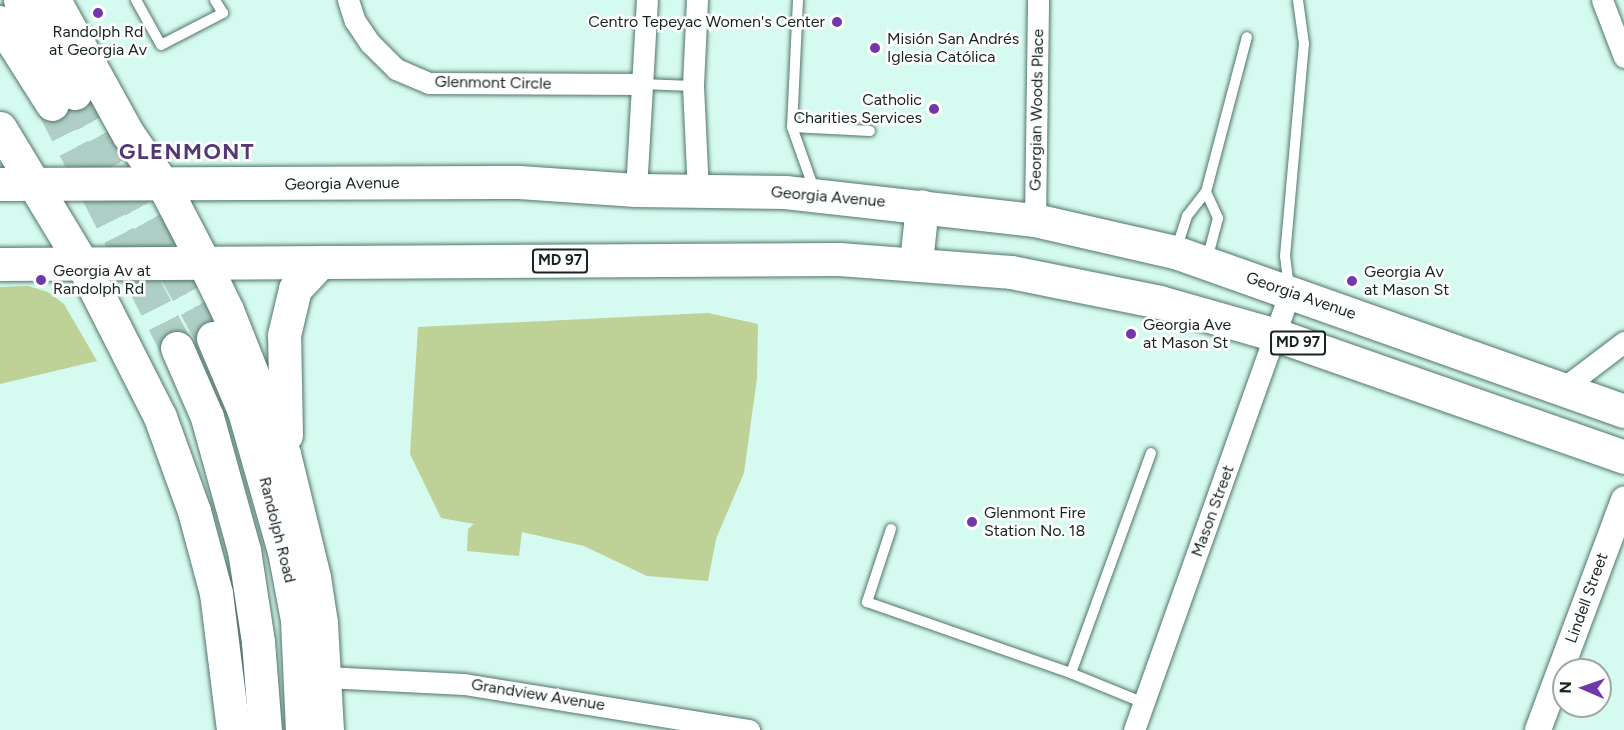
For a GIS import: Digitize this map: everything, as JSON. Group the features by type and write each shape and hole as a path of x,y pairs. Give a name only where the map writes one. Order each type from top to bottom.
{"main road":[{"path":"0,22 63,99 20,0"},
{"path":"54,0 128,134 164,186 204,263 227,310 287,467 314,577 325,677 327,730"},
{"path":"0,128 83,265 160,417 194,511 216,593 233,730"},
{"name":"Georgia Avenue","path":"0,184 164,186 519,182 636,190 816,195 1035,220 1175,252 1624,411"},
{"path":"916,262 922,206"},
{"name":"MD 97","path":"0,264 839,259 916,262 1011,272 1088,285 1276,335 1624,457"},
{"path":"287,467 284,335 295,289 320,262"},
{"name":"Randolph Road","path":"213,338 244,411 284,551 297,620 302,730"},
{"path":"177,348 215,440 244,550 258,642 265,730"}],"street":[{"name":"Glenmont Circle","path":"348,0 355,21 370,43 396,69 429,83 641,84"},
{"path":"636,190 647,0"},
{"path":"697,0 693,86 698,191"},
{"name":"Georgian Woods Place","path":"1035,220 1038,0"},
{"path":"1602,0 1624,57"},
{"name":"Mason Street","path":"1134,730 1290,291"},
{"path":"1562,388 1624,342"},
{"name":"Lindell Street","path":"1538,730 1624,500"},
{"name":"Grandview Avenue","path":"325,677 464,684 749,730"}],"lane":[{"path":"136,0 161,45 223,13 215,0"},
{"path":"798,0 792,127 816,195"},
{"path":"1290,291 1285,256 1304,44 1298,0"},
{"path":"1175,252 1187,216 1206,192 1247,37"},
{"path":"641,84 693,86"},
{"path":"792,127 870,131"},
{"path":"1206,192 1218,218 1206,263"},
{"path":"1071,673 1151,453"},
{"path":"891,529 867,602 1071,673 1144,703"}],"green space":[{"path":"28,286 48,292 64,304 97,361 0,384 0,287"},
{"path":"708,313 758,324 757,378 744,473 716,539 708,581 647,576 584,546 522,532 519,556 467,551 468,529 474,524 441,518 410,454 418,327"}],"tunnel":[{"path":"75,93 213,338"},
{"path":"52,104 177,348"}],"place":[{"name":"Randolph Rd at Georgia Av","path":"98,13"},
{"name":"Centro Tepeyac Women's Center","path":"837,22"},
{"name":"Misión San Andrés Iglesia Católica","path":"875,48"},
{"name":"Catholic Charities Services","path":"934,109"},
{"name":"Georgia Av at Randolph Rd","path":"41,280"},
{"name":"Georgia Av at Mason St","path":"1352,281"},
{"name":"Georgia Ave at Mason St","path":"1131,334"},
{"name":"Glenmont Fire Station No. 18","path":"972,522"}],"district":[{"name":"GLENMONT","path":"187,152"}]}
